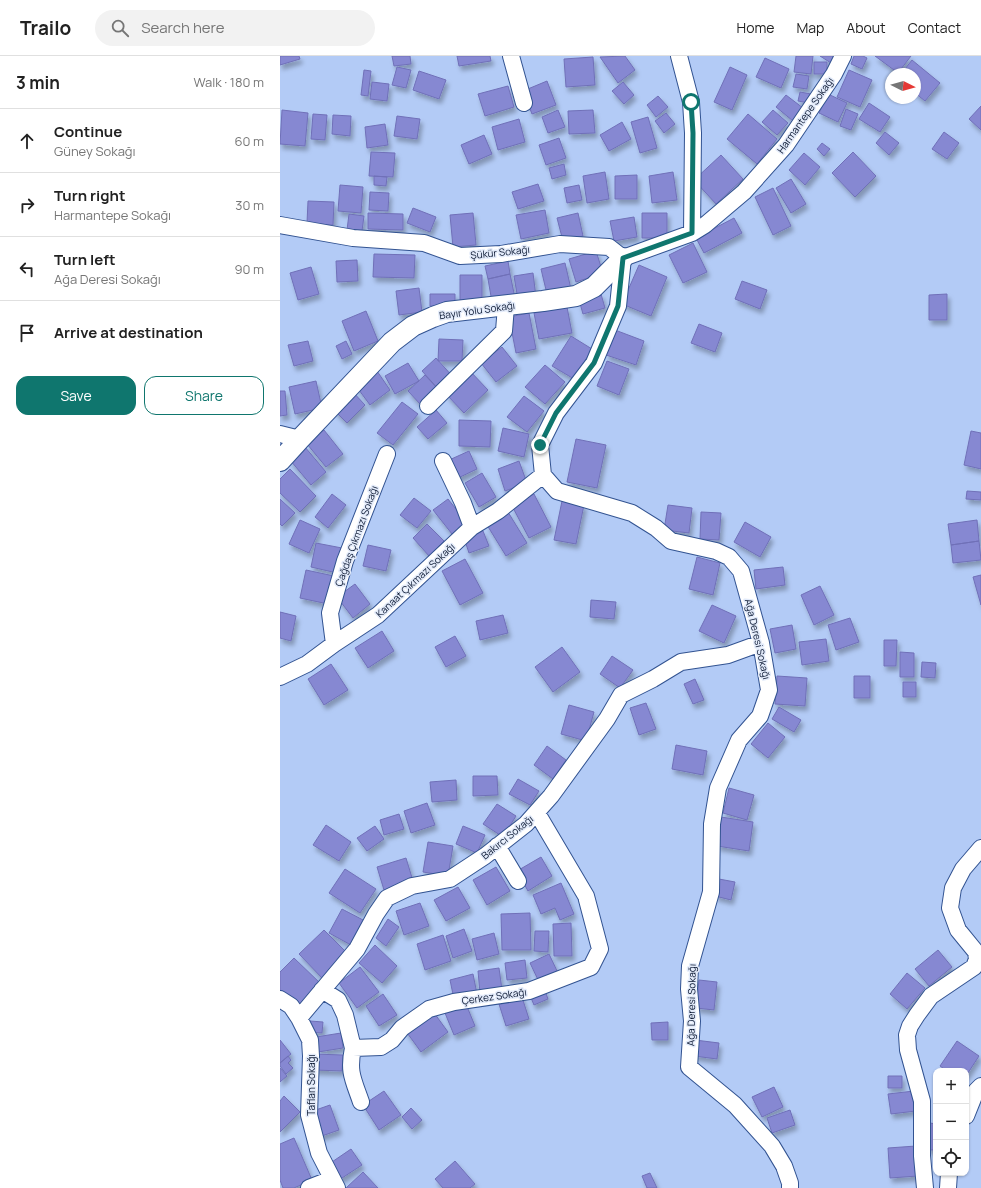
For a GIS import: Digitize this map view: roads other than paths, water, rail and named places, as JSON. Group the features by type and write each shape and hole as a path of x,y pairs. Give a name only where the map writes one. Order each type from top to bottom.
{"street":[{"path":"510,56 524,103"},
{"path":"679,56 691,102 693,133 692,233"},
{"name":"Harmantepe Sokağı","path":"623,258 692,233 705,225 744,192 786,145 834,74 843,56"},
{"name":"Şükür Sokağı","path":"280,225 353,238 424,243 460,256 501,254 560,244 609,247 623,258"},
{"path":"543,475 540,445 556,413 594,363 618,306 623,258"},
{"name":"Bayır Yolu Sokağı","path":"280,461 392,342 413,326 433,316 447,312 506,306 576,296 594,287 623,258"},
{"path":"428,406 504,331 506,306"},
{"path":"280,434 300,439"},
{"name":"Çağdaş Çıkmazı Sokağı","path":"334,644 330,613 345,561 387,454"},
{"path":"443,461 463,503 472,527"},
{"name":"Kanaat Çıkmazı Sokağı","path":"280,677 307,664 378,615 472,527 498,511 543,475"},
{"name":"Ağa Deresi Sokağı","path":"543,475 557,491 632,513 656,528 671,541 716,550 729,557 741,571 760,644 768,690 760,716 738,740 718,788 712,824 710,892 690,966 689,989 692,1021 689,1067 735,1105 772,1146 784,1166 790,1183 790,1188"},
{"name":"Bakırcı Sokağı","path":"299,1018 357,949 376,914 387,898 412,886 450,879 485,856 526,824 537,813 607,719 621,695 654,679 681,662 728,655 760,644"},
{"name":"Çerkez Sokağı","path":"353,1048 381,1047 392,1040 402,1028 429,1009 454,1002 529,991 591,967 600,949 586,896 537,813"},
{"path":"497,846 518,881"},
{"path":"925,1188 922,1156 922,1101 908,1050 907,1035 910,1026 931,996 974,967 977,959 976,952 958,930 950,908 953,888 963,869 981,848"},
{"path":"322,990 338,1000 345,1015 353,1048 350,1073 361,1102"},
{"name":"Taflan Sokağı","path":"280,999 291,1006 310,1040 311,1056 309,1115 319,1153 334,1183 309,1188"},
{"path":"969,1108 976,1091 981,1086"},
{"path":"948,1188 949,1176"}]}
